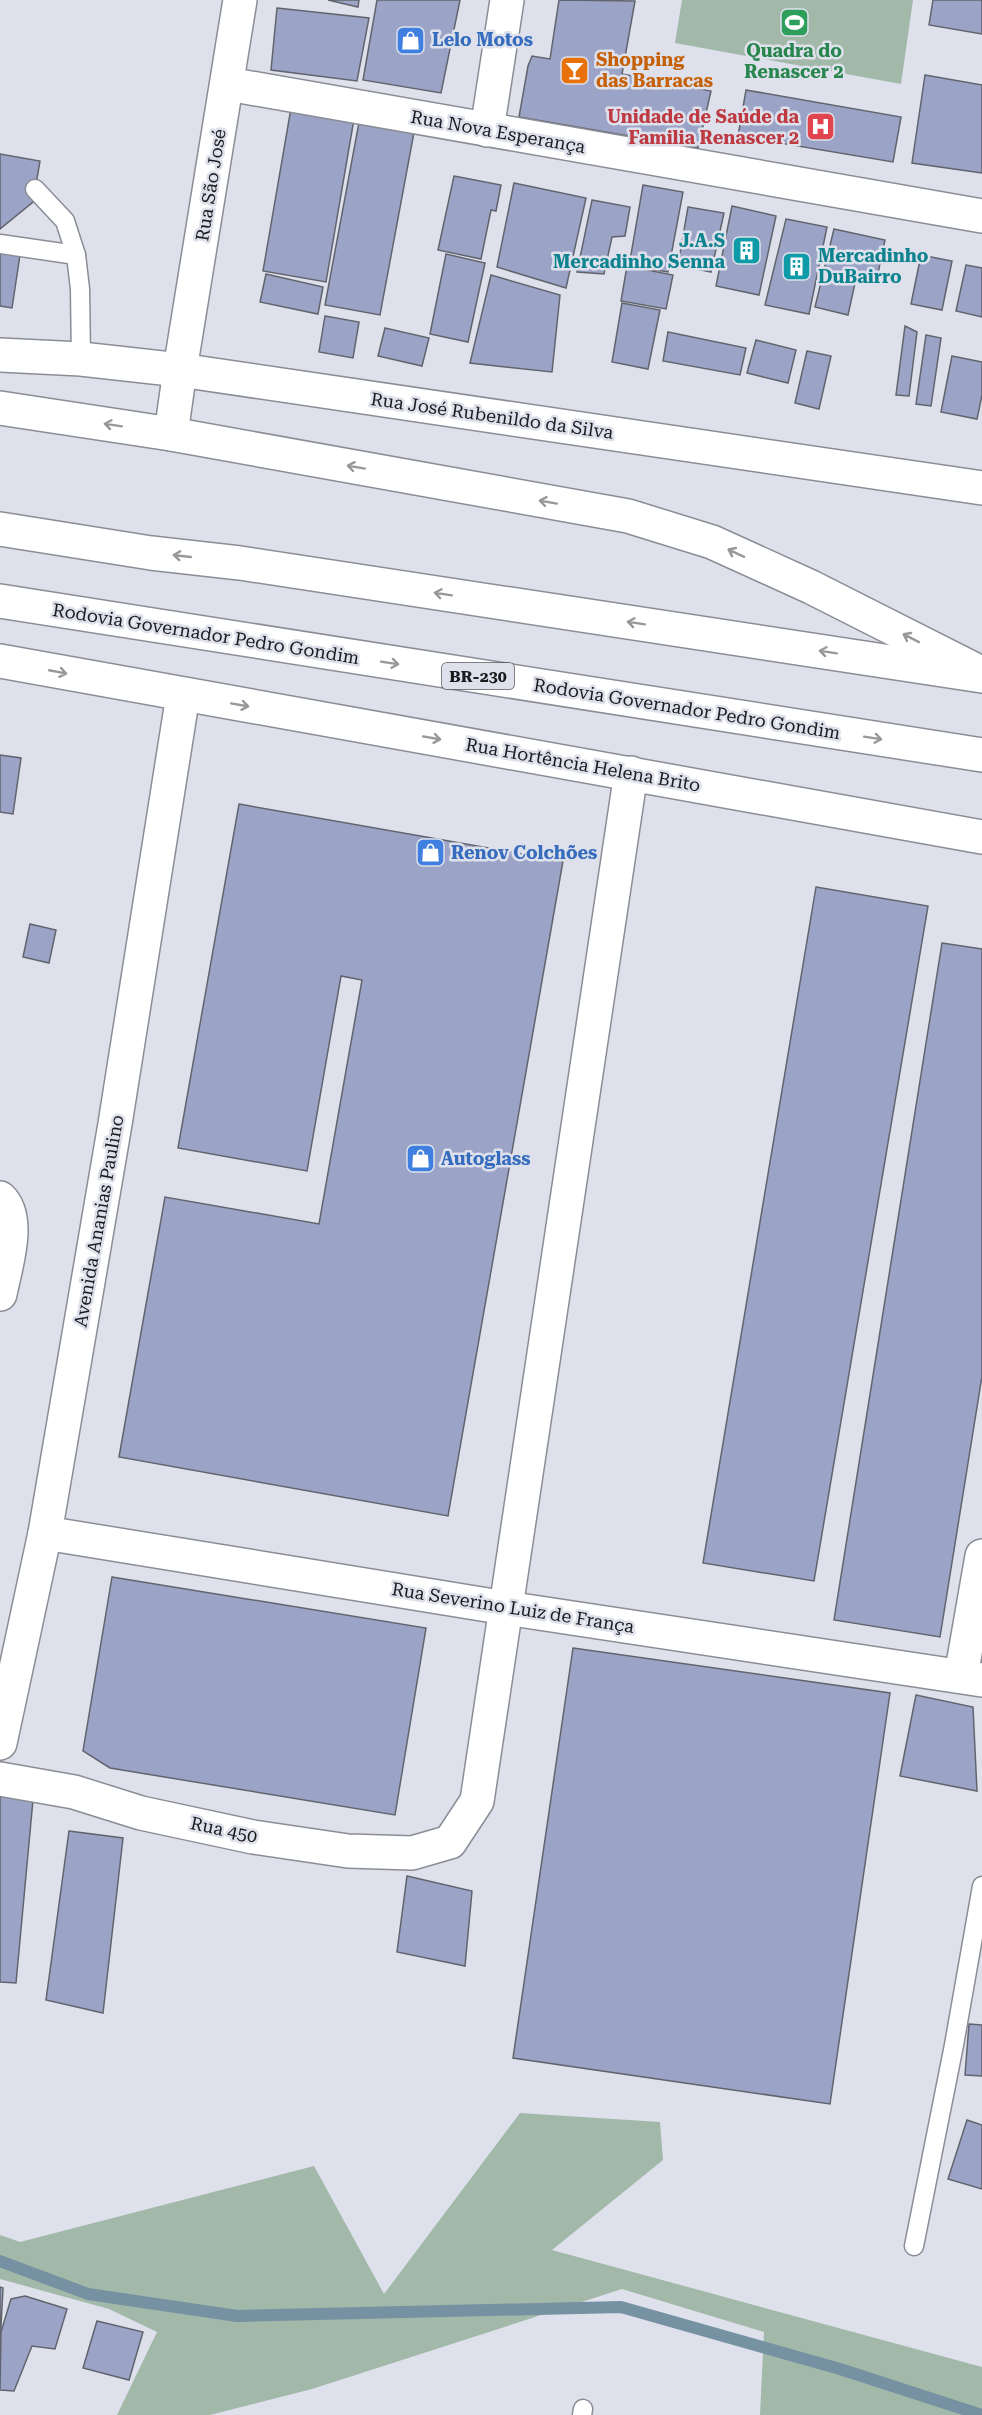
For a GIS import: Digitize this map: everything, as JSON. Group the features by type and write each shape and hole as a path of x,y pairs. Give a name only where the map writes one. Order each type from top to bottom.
{"main road":[{"name":"Rua São José","path":"171,434 240,0"},
{"path":"487,130 507,0"},
{"name":"Rua Nova Esperança","path":"228,84 982,216"},
{"name":"Rua José Rubenildo da Silva","path":"0,355 81,359 180,370 982,488"},
{"path":"0,408 171,434 638,519 712,542 811,587 978,675"},
{"path":"0,529 151,553 240,563 978,675"},
{"name":"Rodovia Governador Pedro Gondim","path":"0,601 969,753"},
{"name":"Rua Hortência Helena Brito","path":"0,661 982,837"},
{"name":"Avenida Ananias Paulino","path":"0,1743 45,1533 115,1124 183,695"},
{"path":"506,1608 631,773"},
{"path":"0,1198 10,1218 11,1236 0,1294"},
{"name":"Rua Severino Luiz de França","path":"45,1533 506,1608 971,1678"},
{"path":"971,1678 982,1556"},
{"name":"Rua 450","path":"0,1779 74,1792 141,1813 253,1837 348,1851 412,1853 450,1842 477,1802 506,1608"}],"lane":[{"path":"35,189 65,221 76,255 80,289 81,359"},
{"path":"0,244 76,255"},
{"path":"914,2246 954,2045 982,1886"}],"green space":[{"name":"Quadra do Renascer 2","path":"682,0 913,0 901,84 675,43"},
{"path":"520,2113 660,2122 663,2160 552,2250 982,2367 982,2415 760,2415 764,2332 622,2289 312,2389 210,2415 117,2415 157,2332 109,2309 0,2279 0,2235 20,2242 314,2166 384,2294"}],"building":[{"path":"328,0 359,0 358,7"},
{"name":"Lelo Motos","path":"377,0 460,0 441,93 363,80"},
{"name":"Shopping das Barracas","path":"559,0 635,1 622,74 711,91 698,148 519,117 528,66 532,56 550,59"},
{"path":"933,0 982,0 982,34 929,25"},
{"path":"277,8 369,18 357,81 271,70"},
{"path":"925,75 982,85 982,173 912,163"},
{"name":"Unidade de Saúde da Familia Renascer 2","path":"746,90 901,117 893,162 738,136"},
{"path":"291,108 354,119 326,282 263,271"},
{"path":"360,117 415,127 380,315 325,305"},
{"path":"0,154 40,161 33,202 0,229"},
{"path":"454,176 501,185 496,211 491,210 481,259 438,250"},
{"path":"514,183 586,198 566,288 497,267"},
{"path":"643,185 683,192 668,272 629,266"},
{"path":"592,200 630,207 625,236 612,237 604,274 577,272"},
{"name":"J.A.S Mercadinho Senna","path":"732,206 776,216 759,295 716,286"},
{"path":"688,207 724,213 711,272 678,265"},
{"name":"Mercadinho DuBairro","path":"786,219 827,227 809,314 765,305"},
{"path":"834,229 885,240 877,278 857,274 848,315 815,307"},
{"path":"0,253 20,255 12,308 0,306"},
{"path":"446,254 485,263 468,342 430,334"},
{"path":"921,255 952,261 942,310 911,304"},
{"path":"966,265 982,268 982,317 956,311"},
{"path":"627,266 673,275 666,309 621,301"},
{"path":"266,274 323,287 318,314 260,302"},
{"path":"491,275 560,295 552,372 470,363"},
{"path":"622,303 660,310 648,369 612,362"},
{"path":"325,316 359,322 353,358 319,352"},
{"path":"905,326 917,332 909,396 896,395"},
{"path":"385,328 429,338 422,366 378,356"},
{"path":"668,332 746,348 740,375 663,361"},
{"path":"926,335 941,338 931,406 916,404"},
{"path":"756,340 796,350 788,383 747,373"},
{"path":"807,351 831,356 819,409 795,403"},
{"path":"952,356 982,362 982,395 977,419 941,412"},
{"path":"0,755 21,758 13,814 0,812"},
{"name":"Autoglass","path":"239,804 563,861 448,1516 119,1457 165,1197 319,1224 362,980 341,976 307,1171 178,1148"},
{"path":"816,887 928,906 814,1581 703,1563"},
{"path":"30,924 56,930 49,963 23,957"},
{"path":"942,943 982,949 982,1376 940,1637 834,1620"},
{"path":"112,1577 426,1628 395,1815 110,1768 83,1751"},
{"path":"573,1648 890,1693 830,2104 513,2058"},
{"path":"916,1695 973,1707 977,1791 900,1776"},
{"path":"0,1795 33,1800 16,1983 0,1982"},
{"path":"69,1831 123,1838 103,2013 46,2000"},
{"path":"407,1876 472,1891 465,1966 397,1952"},
{"path":"969,2024 982,2025 982,2076 965,2075"},
{"path":"967,2120 982,2125 982,2189 948,2179"},
{"path":"0,2287 3,2288 0,2345"},
{"path":"25,2296 67,2309 55,2349 32,2346 14,2391 0,2390 1,2332 11,2299"},
{"path":"97,2321 143,2332 129,2380 83,2368"}],"waterway":[{"path":"0,2261 88,2294 237,2316 621,2307 840,2369 982,2415"}],"place":[{"name":"Quadra do Renascer 2","path":"794,22"},
{"name":"Lelo Motos","path":"411,40"},
{"name":"Shopping das Barracas","path":"575,70"},
{"name":"Unidade de Saúde da Familia Renascer 2","path":"820,127"},
{"name":"J.A.S Mercadinho Senna","path":"746,251"},
{"name":"Mercadinho DuBairro","path":"797,266"},
{"name":"Renov Colchões","path":"430,853"},
{"name":"Autoglass","path":"420,1159"}]}
